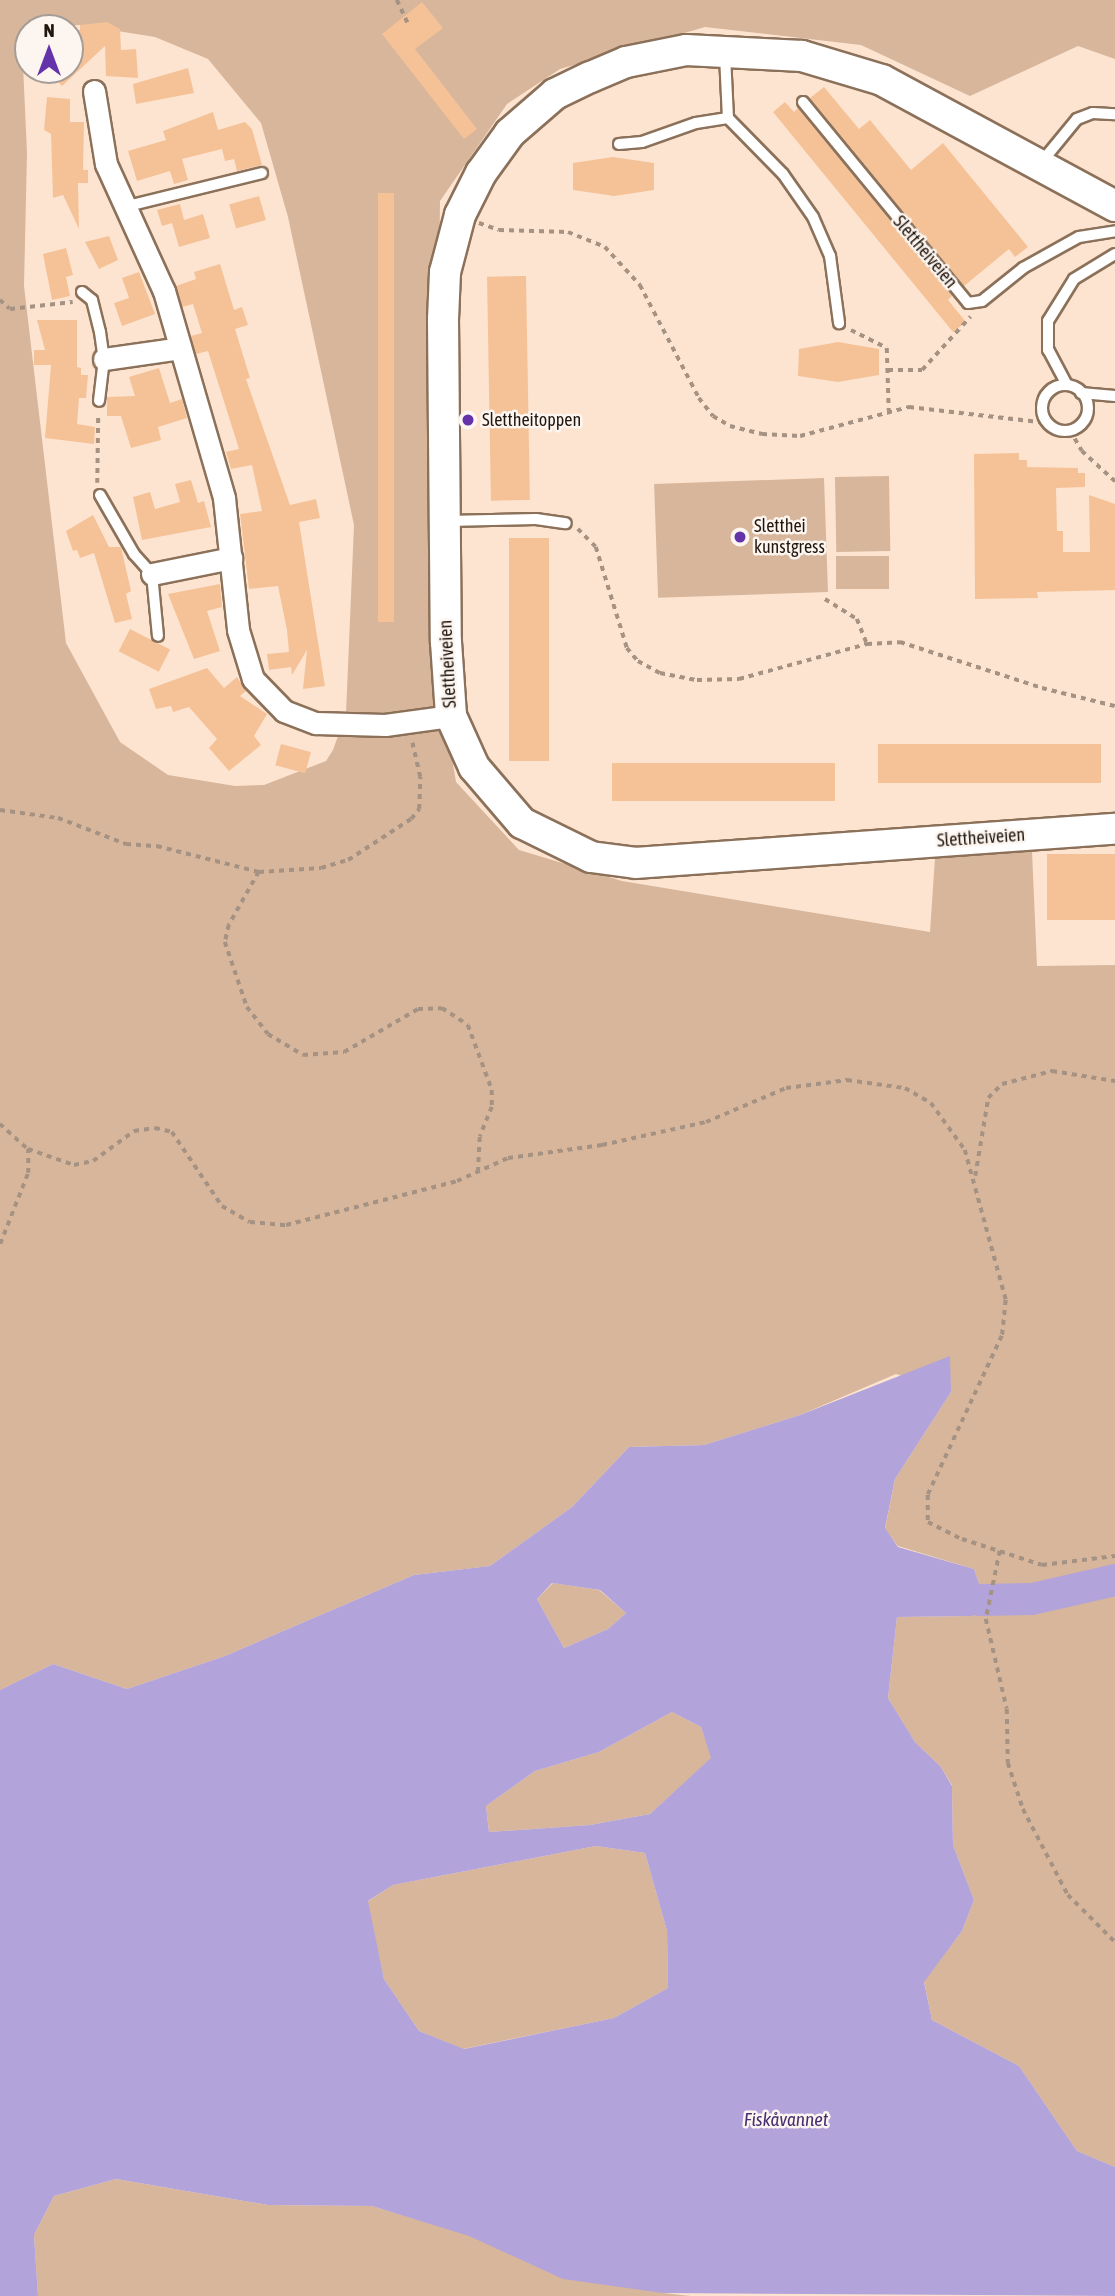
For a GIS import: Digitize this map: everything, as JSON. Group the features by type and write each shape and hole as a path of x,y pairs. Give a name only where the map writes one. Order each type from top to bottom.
{"street":[{"name":"Slettheiveien","path":"1115,206 882,79 802,56 724,49 686,50 626,62 555,94 501,144 460,215 444,272 444,522 451,716 474,767 522,823 572,850 613,862 1115,829"},
{"path":"94,90 106,164 164,291 224,498 242,652 261,692 291,715 316,723 348,727 408,723 451,716"},
{"path":"104,359 180,348"},
{"path":"152,574 231,558"}],"lane":[{"path":"724,49 728,118 783,174 813,217 830,256 839,323"},
{"name":"Slettheiveien","path":"803,102 968,303 974,305"},
{"path":"1041,164 1077,119 1093,113 1115,114"},
{"path":"619,144 642,142 696,123 728,118"},
{"path":"124,207 262,173"},
{"path":"974,305 1054,250 1079,237 1115,231"},
{"path":"1115,254 1074,279 1048,321 1048,351 1068,385 1082,393 1115,396"},
{"path":"82,292 92,300 104,359 99,401"},
{"path":"1068,385 1046,394 1042,409 1048,423 1070,430 1086,415 1082,393"},
{"path":"100,495 134,554 152,574 158,636"},
{"path":"444,522 536,519 566,523"}],"path":[{"path":"397,0 408,23"},
{"path":"460,215 499,230 582,235 605,247 640,285 677,361 709,412 730,426 762,434 800,436 889,411 945,408 1048,423"},
{"path":"0,300 10,309 92,300"},
{"path":"887,370 922,370 967,324 974,305"},
{"path":"839,323 887,348 889,411"},
{"path":"99,401 95,475 100,495"},
{"path":"1070,430 1082,450 1115,481"},
{"path":"566,523 587,535 596,547 627,648 638,661 660,673 697,680 739,679 867,644 918,644 1042,688 1115,706"},
{"path":"825,599 857,619 867,644"},
{"path":"0,810 58,818 126,844 157,846 259,872 321,868 348,860 411,819 421,795 408,723"},
{"path":"259,872 229,925 225,942 247,1007 268,1034 303,1055 344,1052 418,1009 442,1008 468,1025 492,1090 492,1107 480,1137 478,1171"},
{"path":"974,1179 988,1098 1002,1084 1052,1071 1115,1081"},
{"path":"0,1124 28,1149 60,1163 83,1165 134,1130 155,1128 172,1132 222,1206 250,1222 270,1224 310,1220 457,1181 508,1158 602,1145 706,1122 786,1088 847,1080 905,1088 931,1103 965,1150 1002,1277 1006,1317 1002,1336 938,1466 925,1506 928,1522 939,1530 1055,1566 1115,1556"},
{"path":"0,1244 28,1173 28,1149"},
{"path":"1000,1550 986,1619 1007,1709 1008,1763 1023,1809 1068,1895 1115,1942"}],"shaded area":[{"path":"0,0 1115,0 1115,59 1078,46 970,96 861,45 705,27 560,69 507,104 440,201 435,658 456,782 519,850 622,881 930,932 935,858 1032,851 1037,966 1115,965 1115,2167 1077,2151 1019,2066 932,2020 924,1981 962,1931 974,1900 953,1845 952,1785 941,1767 915,1742 888,1698 897,1617 972,1616 982,1592 974,1569 898,1546 885,1529 895,1479 951,1392 896,1374 800,1415 704,1445 629,1447 572,1507 490,1566 414,1575 225,1656 127,1689 53,1664 0,1690","holes":["14,14 84,14 84,26 155,37 208,59 261,123 288,217 354,525 346,714 333,750 326,761 264,785 235,786 168,775 120,742 66,643 24,286 27,153 24,84 14,84"]},
{"path":"889,476 890,551 836,552 835,477"},
{"name":"Sletthei kunstgress","path":"824,478 828,592 658,598 654,484"},
{"path":"836,556 889,556 889,589 836,589"},
{"path":"553,1583 599,1590 626,1613 608,1629 564,1648 537,1599"},
{"path":"672,1712 701,1727 712,1758 650,1814 590,1825 489,1832 486,1806 535,1771 599,1752"},
{"path":"596,1846 645,1853 667,1931 668,1988 614,2018 463,2049 419,2031 384,1979 367,1902 393,1885"},
{"path":"116,2179 268,2205 372,2206 663,2293 691,2296 38,2296 34,2235 54,2196"}],"water":[{"name":"Fiskåvannet","path":"950,1356 951,1392 895,1479 885,1528 898,1547 974,1569 982,1592 973,1616 897,1617 888,1698 915,1742 941,1767 952,1786 953,1845 974,1900 962,1931 924,1982 932,2020 1019,2066 1077,2151 1115,2167 1115,2296 663,2293 563,2279 469,2236 372,2206 268,2205 116,2179 54,2196 34,2235 38,2296 0,2296 0,1690 53,1664 127,1689 225,1656 414,1575 490,1566 572,1507 629,1447 704,1445 800,1415","holes":["552,1583 600,1590 626,1613 608,1629 564,1648 537,1599","672,1712 701,1727 711,1758 650,1814 590,1825 489,1832 486,1806 535,1771 599,1752","596,1846 645,1853 667,1931 668,1988 614,2018 464,2049 419,2031 384,1979 368,1901 393,1885"]}],"building":[{"path":"422,2 443,28 415,49 477,129 464,139 382,34"},
{"path":"107,22 120,29 121,50 136,49 138,78 106,76 105,46 84,66 84,25"},
{"path":"188,68 194,93 136,104 133,84"},
{"path":"824,87 859,129 870,120 911,170 943,143 1028,247 1015,257 1009,249 964,286 810,98"},
{"path":"47,97 70,99 70,122 84,122 83,170 88,170 88,183 78,183 79,229 63,195 53,198 51,134 44,130"},
{"path":"785,102 794,112 798,108 952,296 948,300 966,322 953,332 773,112"},
{"path":"213,112 218,130 245,122 252,129 262,165 237,171 234,159 225,161 222,149 182,159 188,180 174,184 170,171 137,181 128,151 166,140 163,131"},
{"path":"613,157 654,163 654,190 614,196 573,190 573,163"},
{"path":"378,193 394,193 394,622 378,622"},
{"path":"259,196 266,220 236,229 229,205"},
{"path":"180,204 184,220 203,214 210,238 179,247 172,223 162,226 157,210"},
{"path":"109,236 118,260 99,269 85,242"},
{"path":"66,248 73,275 66,277 70,296 52,300 43,254"},
{"path":"220,264 234,310 242,307 248,325 235,329 250,378 246,379 290,505 316,499 320,518 299,522 325,686 303,689 307,650 292,675 291,667 269,670 267,654 289,652 278,586 249,589 240,514 262,511 252,465 231,469 226,452 239,449 208,351 196,354 191,336 202,333 193,304 182,307 176,286 196,279 194,272"},
{"path":"139,272 155,314 122,326 114,303 129,298 122,278"},
{"path":"526,276 530,500 491,501 487,277"},
{"path":"37,320 77,320 77,367 81,368 81,375 88,375 86,398 79,398 77,424 95,427 94,444 45,438 51,365 34,365 34,350 45,350"},
{"path":"838,342 879,349 879,375 838,382 798,376 799,349"},
{"path":"159,368 170,403 182,399 187,418 158,427 161,440 131,448 121,416 107,416 107,397 135,396 129,377"},
{"path":"1019,453 1019,460 1027,460 1027,467 1078,468 1078,473 1085,473 1085,487 1056,488 1057,531 1063,531 1063,552 1090,552 1089,495 1115,504 1115,590 1037,592 1038,598 975,599 974,454"},
{"path":"191,480 198,503 204,501 211,527 142,540 133,497 150,492 155,509 180,502 175,484"},
{"path":"93,515 109,547 121,547 131,591 126,594 132,619 115,623 94,553 80,558 77,550 73,551 66,531"},
{"path":"509,538 549,538 549,761 509,761"},
{"path":"220,584 222,607 207,611 220,651 194,659 168,594"},
{"path":"130,629 170,649 159,672 119,651"},
{"path":"207,668 224,688 237,677 246,691 240,696 267,714 254,736 261,745 229,771 209,748 217,739 189,707 173,712 171,706 156,709 149,689"},
{"path":"281,744 311,752 305,773 275,765"},
{"path":"878,744 1101,744 1101,783 878,783"},
{"path":"612,763 835,763 835,801 612,801"},
{"path":"1047,854 1115,854 1115,920 1047,920"}],"waterway":[{"path":"980,1600 1032,1599 1115,1580"}],"place":[{"name":"Slettheitoppen","path":"468,420"},
{"name":"Sletthei kunstgress","path":"740,537"}]}
